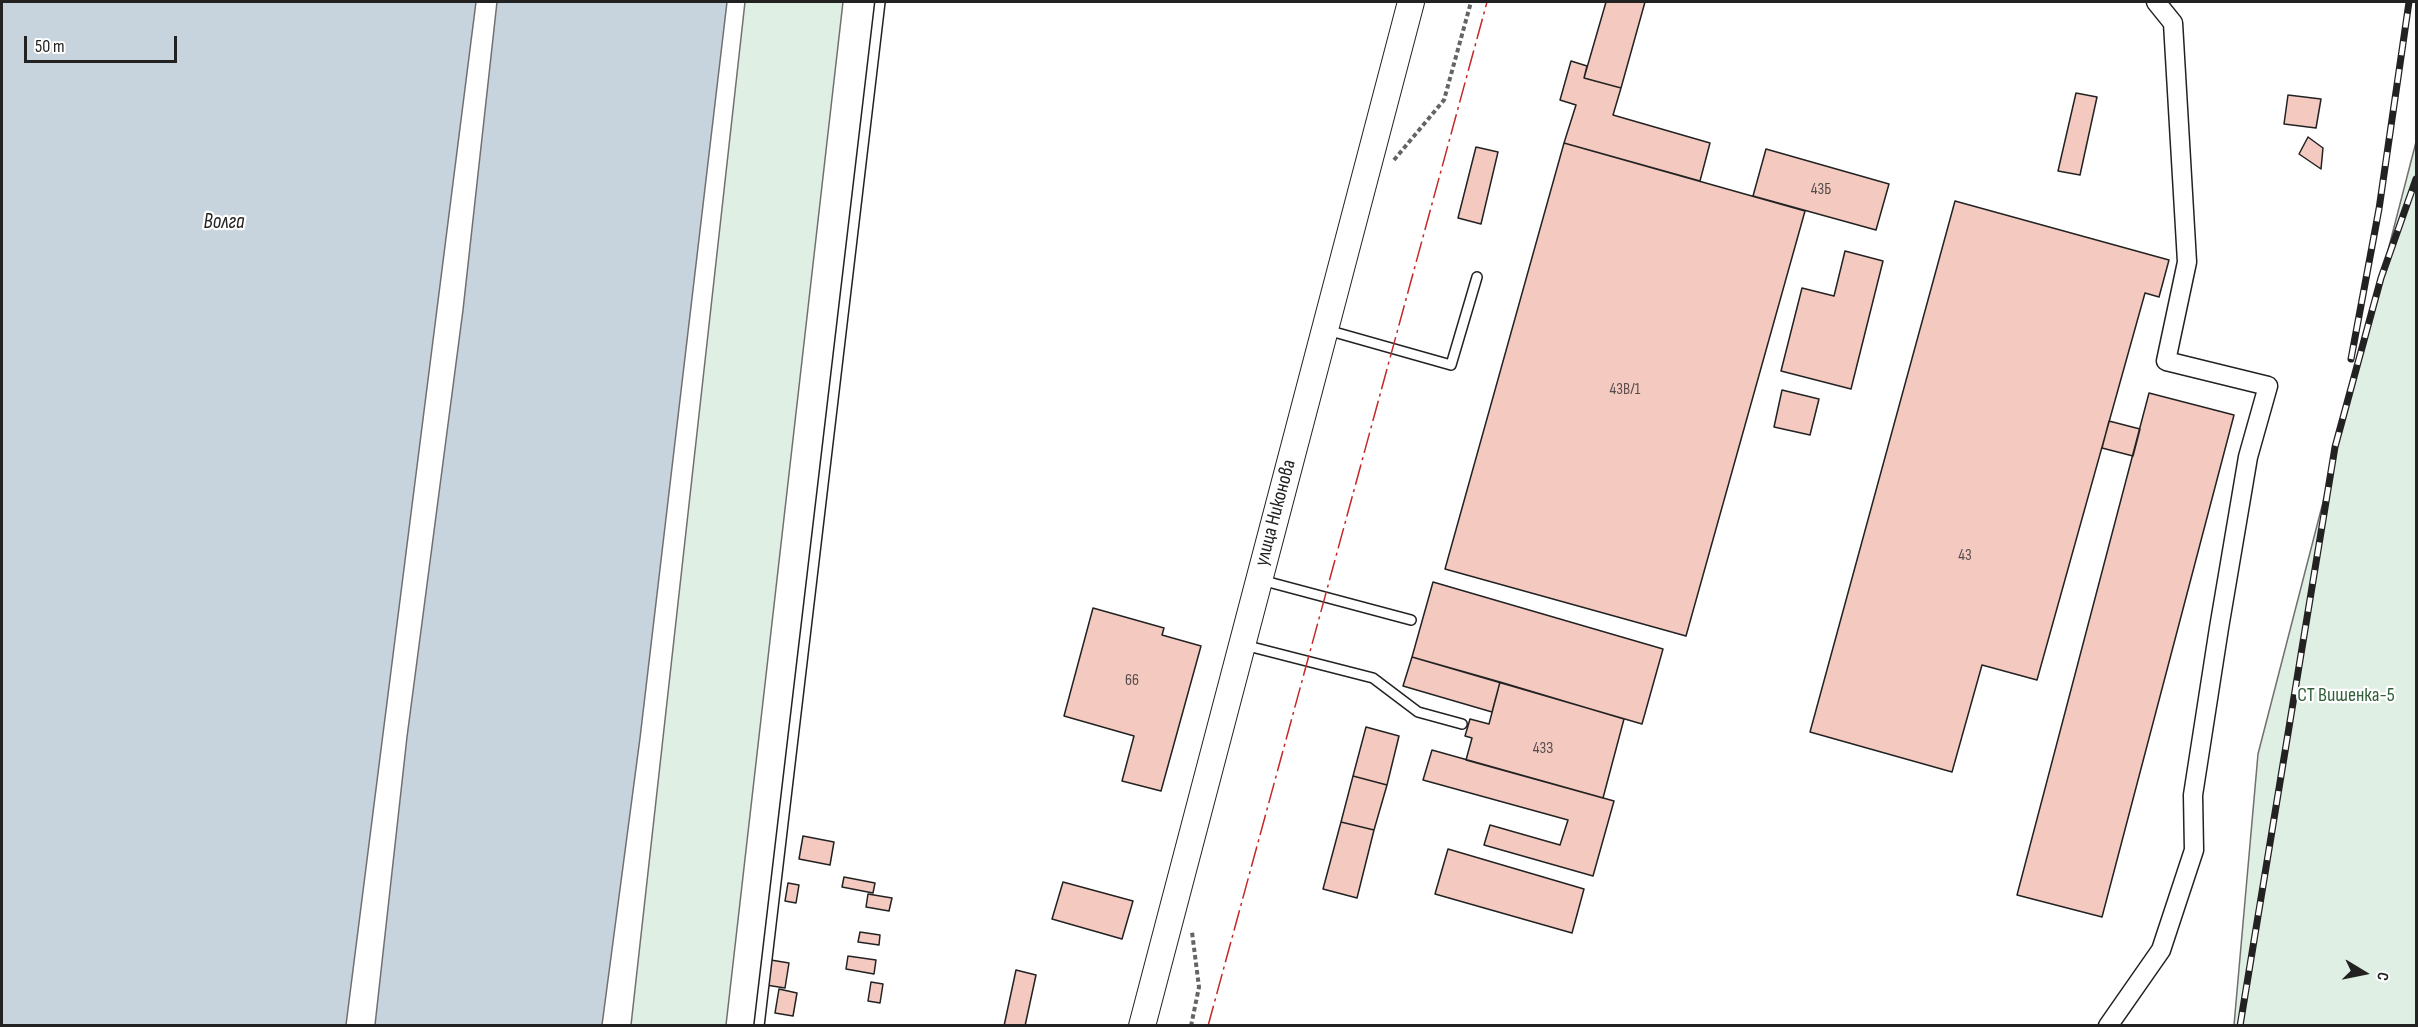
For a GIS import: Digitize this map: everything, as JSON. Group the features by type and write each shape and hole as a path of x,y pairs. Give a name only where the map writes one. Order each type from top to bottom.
{"main road":[{"name":"улица Никонова","path":"1146,1025 1242,644 1411,2"}],"street":[{"path":"2108,1026 2162,950 2194,850 2193,795 2219,628 2248,457 2268,386 2166,361 2187,262 2173,23 2156,2"}],"lane":[{"path":"759,1026 880,2"},
{"path":"1325,329 1451,365 1477,277"},
{"path":"1259,579 1411,620"},
{"path":"1242,644 1373,678 1418,712 1461,724"}],"path":[{"path":"1387,167 1444,100 1471,2"},
{"path":"1191,923 1199,987 1191,1026"}],"green space":[{"path":"745,2 843,2 726,1025 631,1025"},
{"name":"СТ Вишенка-5","path":"2416,142 2416,1025 2234,1025 2258,754"}],"water":[{"name":"Волга","path":"2,2 476,2 346,1025 2,1025"},
{"path":"497,2 727,2 640,738 602,1025 375,1025 407,737 463,310"}],"building":[{"path":"1606,2 1645,2 1621,88 1584,78"},
{"path":"1571,61 1587,66 1584,78 1621,88 1613,115 1710,143 1700,181 1564,143 1576,105 1560,100"},
{"path":"2076,93 2097,97 2080,175 2058,171"},
{"path":"2288,95 2321,99 2316,128 2284,124"},
{"path":"2308,137 2323,148 2321,169 2299,154"},
{"path":"1564,143 1805,211 1686,636 1445,569"},
{"path":"1476,147 1498,152 1481,224 1458,218"},
{"path":"1766,149 1889,184 1876,230 1753,196"},
{"path":"1955,201 2169,260 2159,297 2145,293 2037,680 1982,665 1952,772 1810,732"},
{"path":"1845,251 1883,261 1851,389 1781,371 1802,288 1834,296"},
{"path":"1782,390 1819,399 1810,435 1774,427"},
{"path":"2149,393 2234,415 2102,917 2017,895"},
{"path":"2109,421 2140,429 2133,456 2102,448"},
{"path":"1433,582 1663,649 1642,724 1412,657"},
{"path":"1093,608 1164,628 1162,635 1201,646 1161,791 1122,781 1134,736 1064,716"},
{"path":"1412,657 1500,682 1492,712 1403,686"},
{"path":"1500,682 1624,719 1603,798 1466,760 1472,738 1465,736 1470,719 1489,724"},
{"path":"1366,727 1399,736 1387,785 1353,776"},
{"path":"1432,750 1614,801 1593,876 1484,845 1490,825 1560,845 1568,820 1423,780"},
{"path":"1353,776 1387,785 1374,830 1341,822"},
{"path":"1341,822 1374,830 1357,898 1323,889"},
{"path":"803,836 834,842 830,865 799,859"},
{"path":"1448,849 1584,889 1572,933 1435,894"},
{"path":"844,877 875,883 873,893 842,887"},
{"path":"1063,882 1133,901 1122,939 1052,919"},
{"path":"788,883 799,885 796,903 785,901"},
{"path":"868,894 892,898 889,911 866,907"},
{"path":"860,932 880,935 879,945 858,942"},
{"path":"848,956 876,960 874,974 846,969"},
{"path":"771,960 789,963 785,988 766,985"},
{"path":"1016,970 1036,975 1025,1026 1004,1026"},
{"path":"871,982 883,984 880,1003 868,1001"},
{"path":"779,989 797,993 793,1016 775,1013"}],"railway":[{"path":"2351,359 2379,209 2409,2"},
{"path":"2240,1026 2335,447 2381,278 2416,179"}],"power":[{"path":"1208,1026 1487,2"}]}
